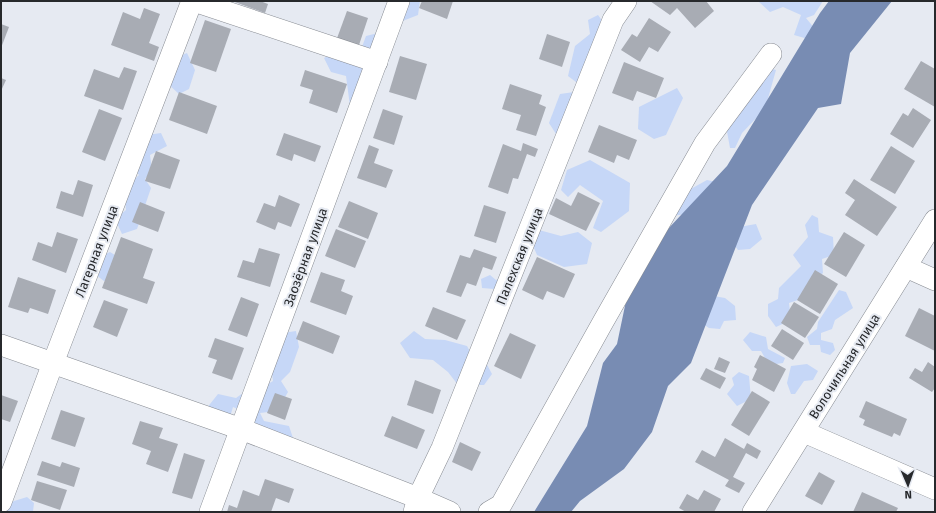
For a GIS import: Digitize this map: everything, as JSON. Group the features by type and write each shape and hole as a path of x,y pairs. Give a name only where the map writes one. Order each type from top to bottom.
{"street":[{"path":"193,1 377,62"},
{"name":"Лагерная улица","path":"1,502 193,1"},
{"name":"Заозёрная улица","path":"210,512 399,1"},
{"name":"Палехская улица","path":"416,505 442,448 613,20 626,1"},
{"path":"489,512 501,505 705,143 770,54"},
{"name":"Волочильная улица","path":"753,512 935,220"},
{"path":"906,267 935,280"},
{"path":"1,345 241,429 416,505 450,512"},
{"path":"804,432 935,489"}],"shaded area":[{"path":"404,1 420,1 418,15 400,22 382,20 385,6 402,4"},
{"path":"759,1 823,1 814,15 806,18 815,29 808,39 794,35 801,15 783,7 770,12"},
{"path":"829,1 892,1 850,53 841,104 818,108 752,205 691,363 668,386 652,432 624,469 580,501 571,512 534,512 587,426 603,363 617,344 626,301 666,231 727,166 820,13"},
{"path":"598,15 606,26 586,80 576,82 568,76 575,46 590,34 588,20"},
{"path":"378,33 371,66 360,74 371,98 350,106 346,76 331,72 324,58 336,52 358,58 366,36"},
{"path":"187,53 195,70 189,89 179,94 167,83 170,60"},
{"path":"769,68 776,70 765,109 742,133 735,148 730,148 726,126"},
{"path":"677,88 683,98 666,135 654,139 638,129 639,107"},
{"path":"574,92 566,133 556,134 549,123 560,94"},
{"path":"161,133 167,146 150,155 152,170 145,179 151,188 137,229 122,234 115,219 126,210 124,189 139,175 126,160 147,135"},
{"path":"590,160 630,183 629,211 601,232 593,228 603,201 580,185 568,197 561,190 567,170"},
{"path":"707,180 716,182 688,214 670,216 680,195"},
{"path":"812,215 818,218 819,232 833,237 834,255 822,259 823,273 813,281 804,298 789,303 791,320 776,327 768,316 768,304 778,299 779,288 801,266 793,255 808,237 805,225"},
{"path":"756,224 762,239 750,249 738,250 732,242 739,227"},
{"path":"539,230 561,236 578,232 592,243 587,264 564,267 537,255 531,241"},
{"path":"110,252 123,260 121,277 104,281 92,272 97,258"},
{"path":"490,275 496,280 504,277 494,298 494,289 482,288 481,279"},
{"path":"839,290 846,292 853,308 835,320 832,329 821,333 821,340 833,343 835,350 830,355 821,352 820,345 810,345 807,337 817,329 818,322"},
{"path":"708,295 725,298 735,306 736,320 724,321 720,329 709,328 697,320"},
{"path":"296,331 299,347 290,372 281,381 288,392 277,411 260,413 264,421 289,426 294,441 250,434 255,416 233,407 229,420 206,409 218,394 236,398 250,388 263,387 273,381 271,366 283,333"},
{"path":"414,331 425,339 445,340 467,346 474,359 484,359 492,374 484,385 458,385 448,372 433,360 410,358 400,343"},
{"path":"750,332 766,337 768,349 785,358 783,363 769,365 761,351 752,351 743,340"},
{"path":"807,364 818,371 813,380 804,381 795,394 791,394 787,383 791,366"},
{"path":"739,372 749,376 751,399 737,406 727,394 734,385 732,378"},
{"path":"27,497 34,503 33,512 1,512 11,502"}],"building":[{"path":"232,1 260,1 268,4 265,13"},
{"path":"422,1 453,1 447,19 419,8"},
{"path":"650,1 706,1 714,11 695,28 677,8 670,15"},
{"path":"144,8 160,14 149,43 159,47 154,61 111,45 123,12 140,19"},
{"path":"347,11 368,18 358,48 336,41"},
{"path":"649,18 671,32 658,52 649,47 640,62 621,50 632,34 637,37"},
{"path":"205,20 231,29 216,72 190,63"},
{"path":"1,24 9,27 1,48"},
{"path":"547,34 570,42 562,67 539,59"},
{"path":"400,56 427,64 416,100 389,92"},
{"path":"921,61 935,69 935,107 904,89"},
{"path":"624,62 664,78 656,98 637,91 633,101 612,93"},
{"path":"124,67 137,71 123,110 84,96 94,69 119,78"},
{"path":"305,70 347,84 337,113 309,103 313,90 300,86"},
{"path":"1,78 6,80 1,91"},
{"path":"510,84 542,95 539,104 546,107 536,136 516,130 521,115 502,109"},
{"path":"179,92 217,106 207,134 169,120"},
{"path":"913,108 931,120 913,148 890,134 903,113 908,116"},
{"path":"99,109 122,118 105,161 82,152"},
{"path":"383,109 403,116 394,145 373,138"},
{"path":"599,125 637,140 629,160 617,155 614,163 588,152"},
{"path":"284,133 321,146 315,162 294,154 292,161 276,155"},
{"path":"523,143 538,149 535,157 527,154 518,179 513,178 508,194 488,187 503,144 521,151"},
{"path":"369,145 379,149 374,163 393,170 386,188 357,178"},
{"path":"891,146 915,161 895,194 870,180"},
{"path":"156,151 180,160 170,189 145,181"},
{"path":"854,179 897,207 877,236 845,215 855,200 845,193"},
{"path":"78,180 93,185 83,217 56,208 61,191 73,195"},
{"path":"578,192 600,203 586,231 549,214 556,198 571,206"},
{"path":"279,195 300,204 291,227 278,222 275,230 256,222 264,203 275,207"},
{"path":"349,201 378,213 368,239 338,227"},
{"path":"140,202 165,212 158,232 132,222"},
{"path":"484,205 506,212 496,243 474,236"},
{"path":"336,229 366,241 355,268 325,256"},
{"path":"57,232 78,239 66,273 32,260 38,242 52,247"},
{"path":"844,232 865,245 846,277 824,264"},
{"path":"121,237 153,249 143,278 155,282 147,304 102,288"},
{"path":"259,248 280,254 270,287 237,277 243,260 254,263"},
{"path":"474,249 497,257 492,270 483,267 476,286 467,283 461,297 446,292 460,255 470,258"},
{"path":"537,257 575,274 564,298 547,291 543,300 522,290"},
{"path":"815,270 838,284 820,314 797,300"},
{"path":"321,272 345,280 341,291 353,296 346,315 310,302"},
{"path":"18,277 56,290 48,314 30,308 28,313 8,307"},
{"path":"241,297 259,304 247,337 228,330"},
{"path":"104,300 128,309 117,337 93,327"},
{"path":"794,302 819,317 805,338 781,323"},
{"path":"433,307 466,320 457,340 425,326"},
{"path":"919,308 935,316 935,351 905,336"},
{"path":"303,321 340,336 333,354 296,339"},
{"path":"782,329 804,343 793,360 771,346"},
{"path":"510,333 536,345 521,379 494,366"},
{"path":"215,338 244,348 232,380 212,373 217,360 208,357"},
{"path":"760,355 786,369 774,392 752,380 757,369 754,367"},
{"path":"719,357 730,362 725,373 714,369"},
{"path":"928,362 935,367 935,388 932,392 909,378 915,368 922,372"},
{"path":"706,368 726,378 720,389 700,379"},
{"path":"415,380 441,390 433,414 407,405"},
{"path":"752,391 770,402 749,436 731,425"},
{"path":"275,393 292,399 285,420 267,413"},
{"path":"1,395 18,401 10,422 1,419"},
{"path":"866,401 907,419 900,436 894,433 892,437 863,425 865,420 859,417"},
{"path":"61,410 85,418 75,447 51,439"},
{"path":"392,416 425,430 417,449 384,436"},
{"path":"140,421 163,428 159,438 178,444 168,472 146,464 151,451 132,444"},
{"path":"725,438 744,449 747,443 761,451 757,459 746,453 733,477 745,483 739,493 725,486 729,480 695,462 702,450 715,457"},
{"path":"460,442 481,452 472,471 452,462"},
{"path":"184,453 205,460 192,499 172,493"},
{"path":"42,461 60,467 62,462 80,468 74,487 37,475"},
{"path":"819,472 835,481 822,505 805,496"},
{"path":"265,479 294,489 289,503 276,498 271,512 227,512 229,505 237,508 243,490 259,496"},
{"path":"37,481 67,490 60,510 31,500"},
{"path":"704,490 721,499 714,512 686,512 679,508 687,494 698,500"},
{"path":"862,492 898,508 896,512 853,512"}]}
